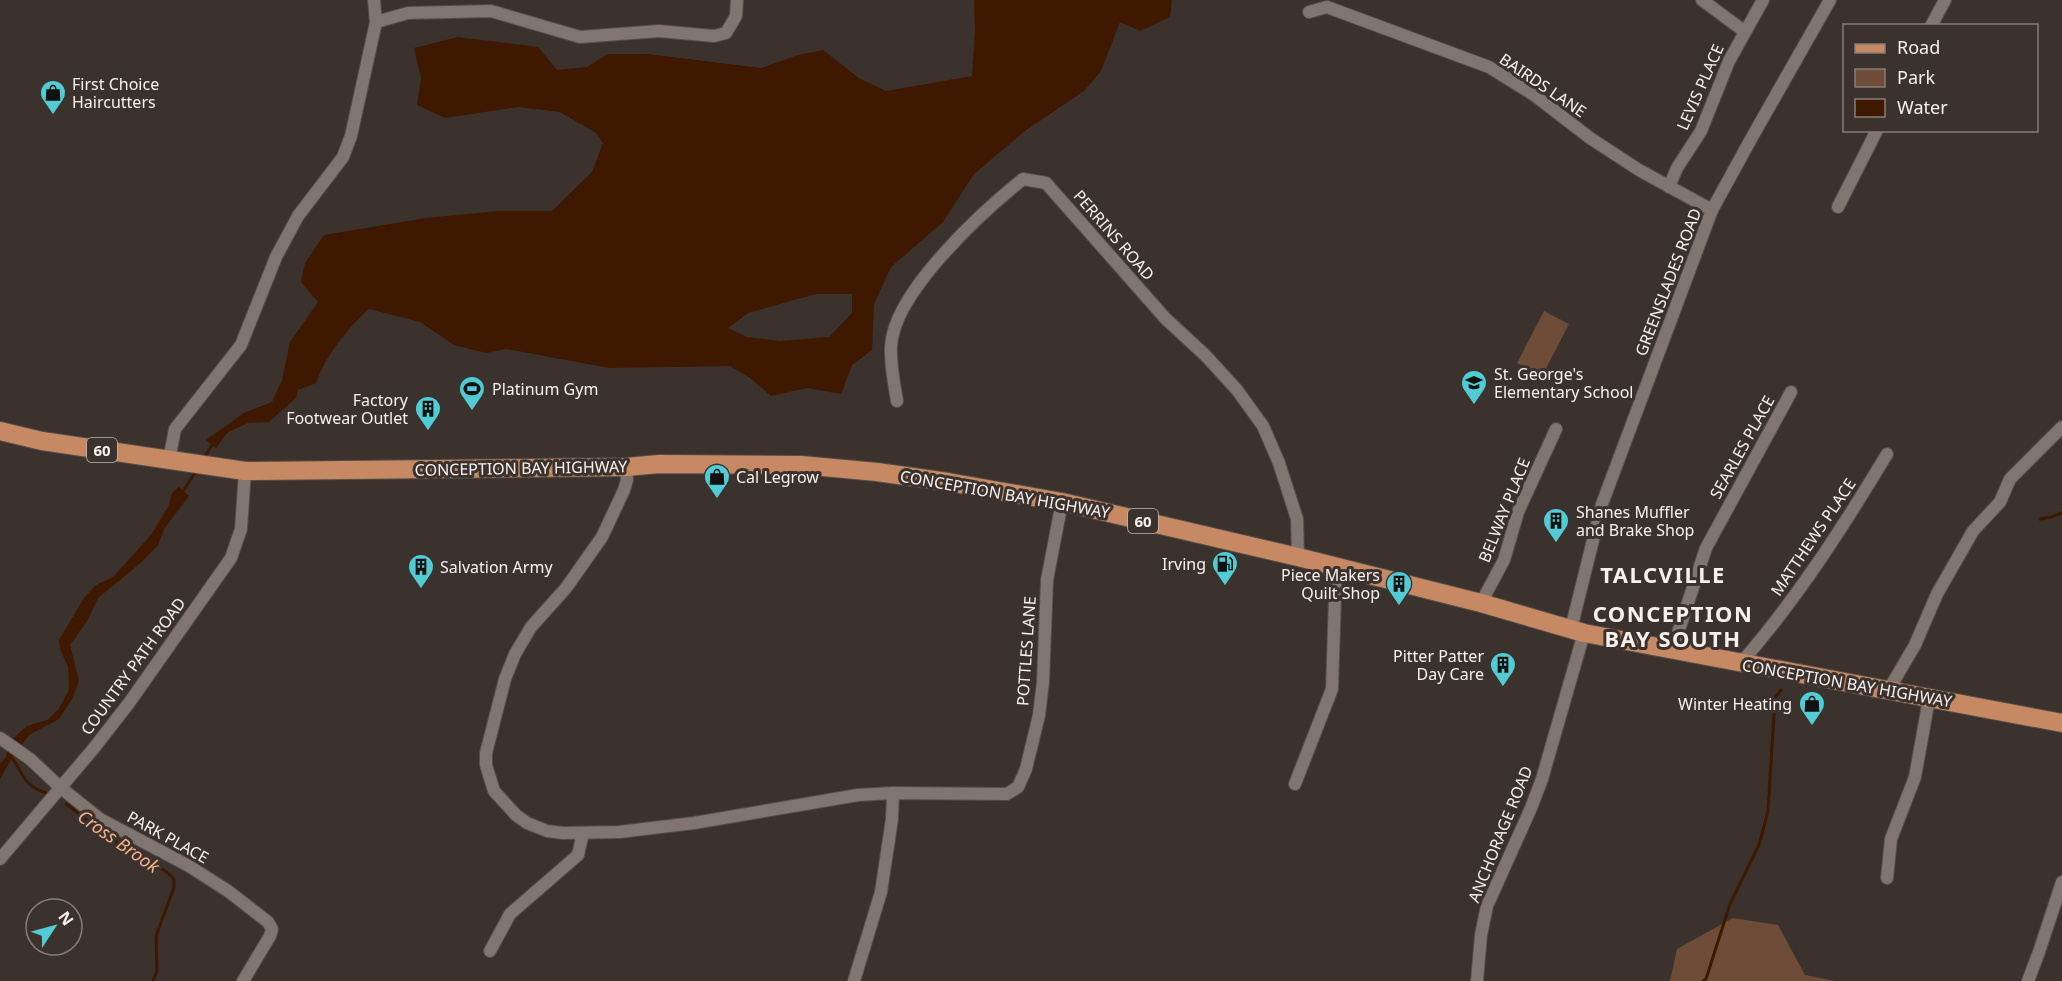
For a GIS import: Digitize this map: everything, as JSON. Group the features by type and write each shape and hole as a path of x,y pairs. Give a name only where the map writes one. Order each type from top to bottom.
{"main road":[{"path":"0,426 29,437"},
{"name":"CONCEPTION BAY HIGHWAY","path":"0,431 42,441 245,471 626,467 659,464 801,465 948,482 1062,502 1298,557 1481,603 1578,631 1740,664 2062,723"}],"street":[{"path":"172,461 175,429 241,345 276,257 298,216 343,157 351,136 376,22 374,0"},
{"path":"376,22 408,13 491,11 580,37 659,31 714,36 726,33 736,16 737,0"},
{"path":"1702,0 1744,31"},
{"name":"LEVIS PLACE","path":"1669,187 1677,168 1701,130 1729,61 1744,31 1763,0"},
{"name":"GREENSLADES ROAD","path":"1578,631 1602,504 1712,210 1830,0"},
{"path":"1932,24 1945,0"},
{"name":"BAIRDS LANE","path":"1309,12 1327,7 1489,67 1534,95 1590,138 1669,187 1712,210"},
{"path":"1838,207 1876,132"},
{"name":"PERRINS ROAD","path":"897,401 891,344 900,314 922,279 985,210 1023,179 1046,183 1165,318 1206,356 1237,390 1263,426 1279,463 1297,519 1298,557"},
{"name":"SEARLES PLACE","path":"1672,651 1706,548 1791,392"},
{"path":"1888,691 1915,645 1937,594 1973,531 2000,502 2010,479 2062,427"},
{"name":"BELWAY PLACE","path":"1481,603 1504,560 1518,512 1556,429"},
{"name":"MATTHEWS PLACE","path":"1740,664 1774,623 1834,539 1887,454"},
{"path":"626,467 627,480 624,490 602,537 566,588 531,627 515,654 505,679 486,753 487,772 494,792 503,803 527,823 547,831 583,832 619,832 694,823 826,799 893,793 892,819 881,892 854,981"},
{"name":"COUNTRY PATH ROAD","path":"0,859 129,703 231,558 241,529 245,471"},
{"name":"POTTLES LANE","path":"893,793 1007,794 1018,787 1026,769 1039,715 1047,579 1062,502"},
{"path":"1295,784 1332,689 1336,566"},
{"name":"ANCHORAGE ROAD","path":"1478,981 1481,935 1487,906 1532,808 1542,779 1578,631"},
{"path":"1887,878 1891,839 1915,777 1929,699"},
{"name":"PARK PLACE","path":"2,740 42,768 61,788 100,819 189,866 228,891 268,922 272,929 270,936 243,981"},
{"path":"490,951 510,914 578,855 583,832"},
{"path":"2028,981 2062,882"}],"green space":[{"path":"1544,311 1569,324 1542,376 1517,363"},
{"path":"1733,918 1778,925 1805,975 1835,981 1670,981 1677,949"}],"water":[{"path":"974,0 1172,0 1170,17 1140,31 1120,22 1101,71 1084,91 1025,131 974,174 943,222 891,267 874,304 872,350 852,365 841,394 807,388 771,396 750,378 730,366 609,368 506,349 486,353 454,345 420,322 369,309 338,343 325,362 316,383 298,390 296,398 269,422 248,423 228,432 216,448 206,440 244,413 272,402 282,380 290,342 318,302 301,282 305,263 324,235 426,218 497,211 552,211 592,172 603,143 596,133 560,112 518,107 445,118 417,105 421,78 414,48 458,37 538,47 557,70 587,67 608,54 648,54 761,68 798,55 823,50 859,78 886,91 972,76","holes":["816,294 852,294 852,313 829,337 780,341 747,337 728,328 748,313"]},
{"path":"179,487 189,496 164,529 158,545 143,561 98,598 87,621 70,645 79,681 72,699 59,719 29,735 0,779 0,764 6,757 10,741 27,726 47,720 58,710 69,690 68,667 60,649 59,640 84,598 96,585 113,577 151,535 168,507 172,493"}],"waterway":[{"path":"204,458 212,445"},
{"path":"184,490 196,471"},
{"path":"2040,519 2062,513"},
{"path":"1703,981 1706,979 1730,904 1759,845 1768,811 1775,698 1781,690"},
{"name":"Cross Brook","path":"12,758 28,783 46,793"},
{"name":"Cross Brook","path":"66,804 126,848 161,868 174,880 174,887 156,936 157,971 153,981"}],"place":[{"name":"First Choice Haircutters","path":"53,116"},
{"name":"St. George's Elementary School","path":"1474,406"},
{"name":"Platinum Gym","path":"472,412"},
{"name":"Factory Footwear Outlet","path":"428,432"},
{"name":"Cal Legrow","path":"717,500"},
{"name":"Shanes Muffler and Brake Shop","path":"1556,544"},
{"name":"Irving","path":"1225,587"},
{"name":"Salvation Army","path":"421,590"},
{"name":"Piece Makers Quilt Shop","path":"1399,607"},
{"name":"Pitter Patter Day Care","path":"1503,688"},
{"name":"Winter Heating","path":"1812,727"}],"district":[{"name":"TALCVILLE","path":"1663,574"},
{"name":"CONCEPTION BAY SOUTH","path":"1673,626"}]}
